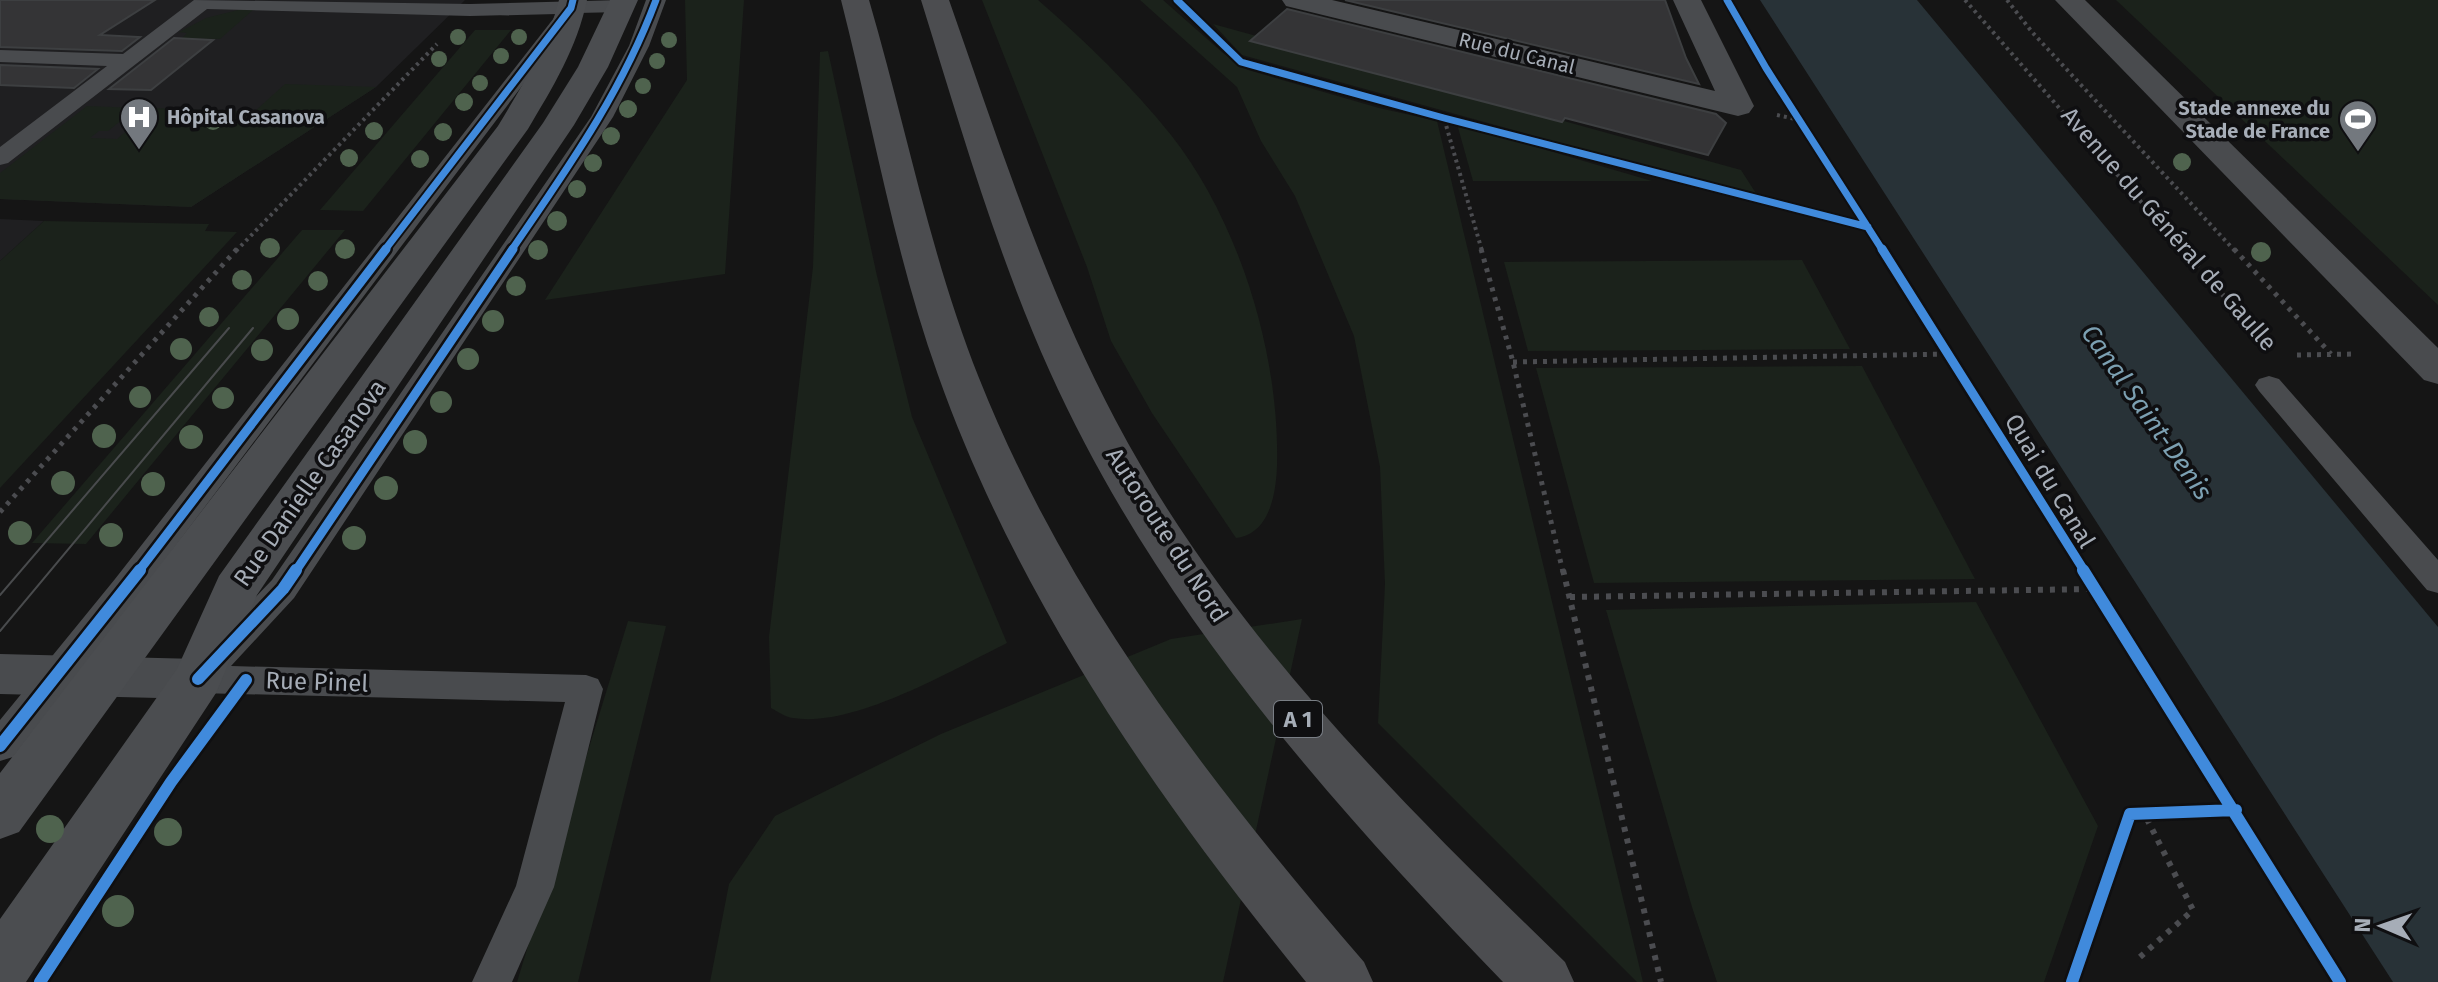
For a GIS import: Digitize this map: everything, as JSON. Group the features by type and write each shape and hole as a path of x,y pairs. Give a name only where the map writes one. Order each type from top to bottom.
{"highway":[{"path":"855,0 896,171 936,311 989,450 1035,550 1132,710 1278,906 1343,982"},
{"name":"Autoroute du Nord","path":"935,0 1058,346 1131,486 1178,560 1294,713 1385,821 1544,982"}],"main road":[{"name":"Rue Danielle Casanova","path":"0,969 198,679 236,589 558,125 634,2"},
{"name":"Rue Danielle Casanova","path":"0,815 81,676 512,129 553,60 565,34 572,4"}],"street":[{"name":"Rue du Canal","path":"1296,0 1738,106 1687,0"},
{"path":"2069,0 2428,362"},
{"name":"Rue Pinel","path":"0,674 198,679"}],"lane":[{"path":"0,158 204,2 470,10 634,2"},
{"path":"0,56 129,60"},
{"path":"2269,385 2438,581"},
{"path":"0,746 81,676"},
{"name":"Rue Pinel","path":"198,679 586,689 535,887 492,982"}],"path":[{"path":"1177,0 1241,62 1459,122"},
{"path":"2007,0 2042,43 2332,354"},
{"path":"0,512 265,218 470,10"},
{"path":"1791,107 1808,133"},
{"path":"1444,118 1513,362 1661,982"},
{"path":"1941,342 1952,358"},
{"path":"1513,362 1952,358"},
{"path":"1570,597 2093,589"},
{"path":"2140,957 2193,910 2144,813"},
{"path":"2130,814 2159,813"}],"shaded area":[{"name":"Hôpital Casanova","path":"0,0 465,0 376,87 191,207 0,199"},
{"path":"685,0 744,0 725,274 545,300 687,80"},
{"path":"982,0 1038,0 1108,64 1156,117 1195,170 1217,208 1251,292 1263,336 1276,424 1277,466 1273,500 1264,521 1247,535 1236,538 1152,413 1111,341 1087,267"},
{"path":"1140,0 1163,0 1223,53 1248,70 1379,108 1437,121 1643,982 1637,982 1378,723 1385,584 1380,467 1354,336 1295,196 1261,141 1237,87"},
{"name":"Stade annexe du Stade de France","path":"2116,0 2438,0 2438,305"},
{"path":"238,10 253,10 220,39 182,38 187,33 179,32 206,18"},
{"path":"1213,24 1741,170 1759,198 1242,55"},
{"path":"475,30 511,30 363,211 320,210"},
{"path":"828,51 877,276 912,417 1007,643 873,706 817,719 793,718 771,708 769,637 813,267 820,52"},
{"path":"285,84 376,87 191,207 0,199 0,173 87,106 137,108 108,131 99,131 90,138 117,139 154,108 254,112"},
{"path":"1457,124 1652,181 1473,181"},
{"path":"0,219 44,221 0,261"},
{"path":"44,221 209,224 205,231 237,232 0,488 0,261"},
{"path":"302,230 345,230 86,544 32,543"},
{"path":"1802,260 1850,349 1528,351 1504,262"},
{"path":"1862,366 1975,579 1594,583 1536,368"},
{"path":"1976,602 2098,826 2044,982 1717,982 1692,907 1606,610"},
{"path":"1302,619 1223,982 710,982 729,884 775,816 941,734 1171,639"},
{"path":"628,621 666,626 578,982 517,982"}],"water":[{"name":"Canal Saint-Denis","path":"1760,0 1917,0 2438,627 2438,982 2393,982"}],"building":[{"path":"0,0 155,0 100,35 140,37 122,51 0,47"},
{"path":"1345,0 1665,0 1699,84"},
{"path":"1287,9 1716,114 1726,123 1708,155 1565,118 1562,122 1250,41"},
{"path":"174,38 213,40 151,90 109,89"},
{"path":"0,65 98,69 74,88 0,85"}],"tram line":[{"path":"0,595 229,328"},
{"path":"0,631 253,328"}],"cycle path":[{"path":"0,746 126,588 571,8 573,0"},
{"path":"198,679 283,589 602,117 639,46 656,0"},
{"path":"1177,0 1241,62 1444,118 1868,227"},
{"name":"Quai du Canal","path":"1727,0 1766,68 1949,354 2340,982"},
{"path":"40,982 171,782 246,680"},
{"path":"2072,982 2130,814 2236,810"}],"place":[{"name":"Hôpital Casanova","path":"139,151"},
{"name":"Stade annexe du Stade de France","path":"2358,153"}]}
